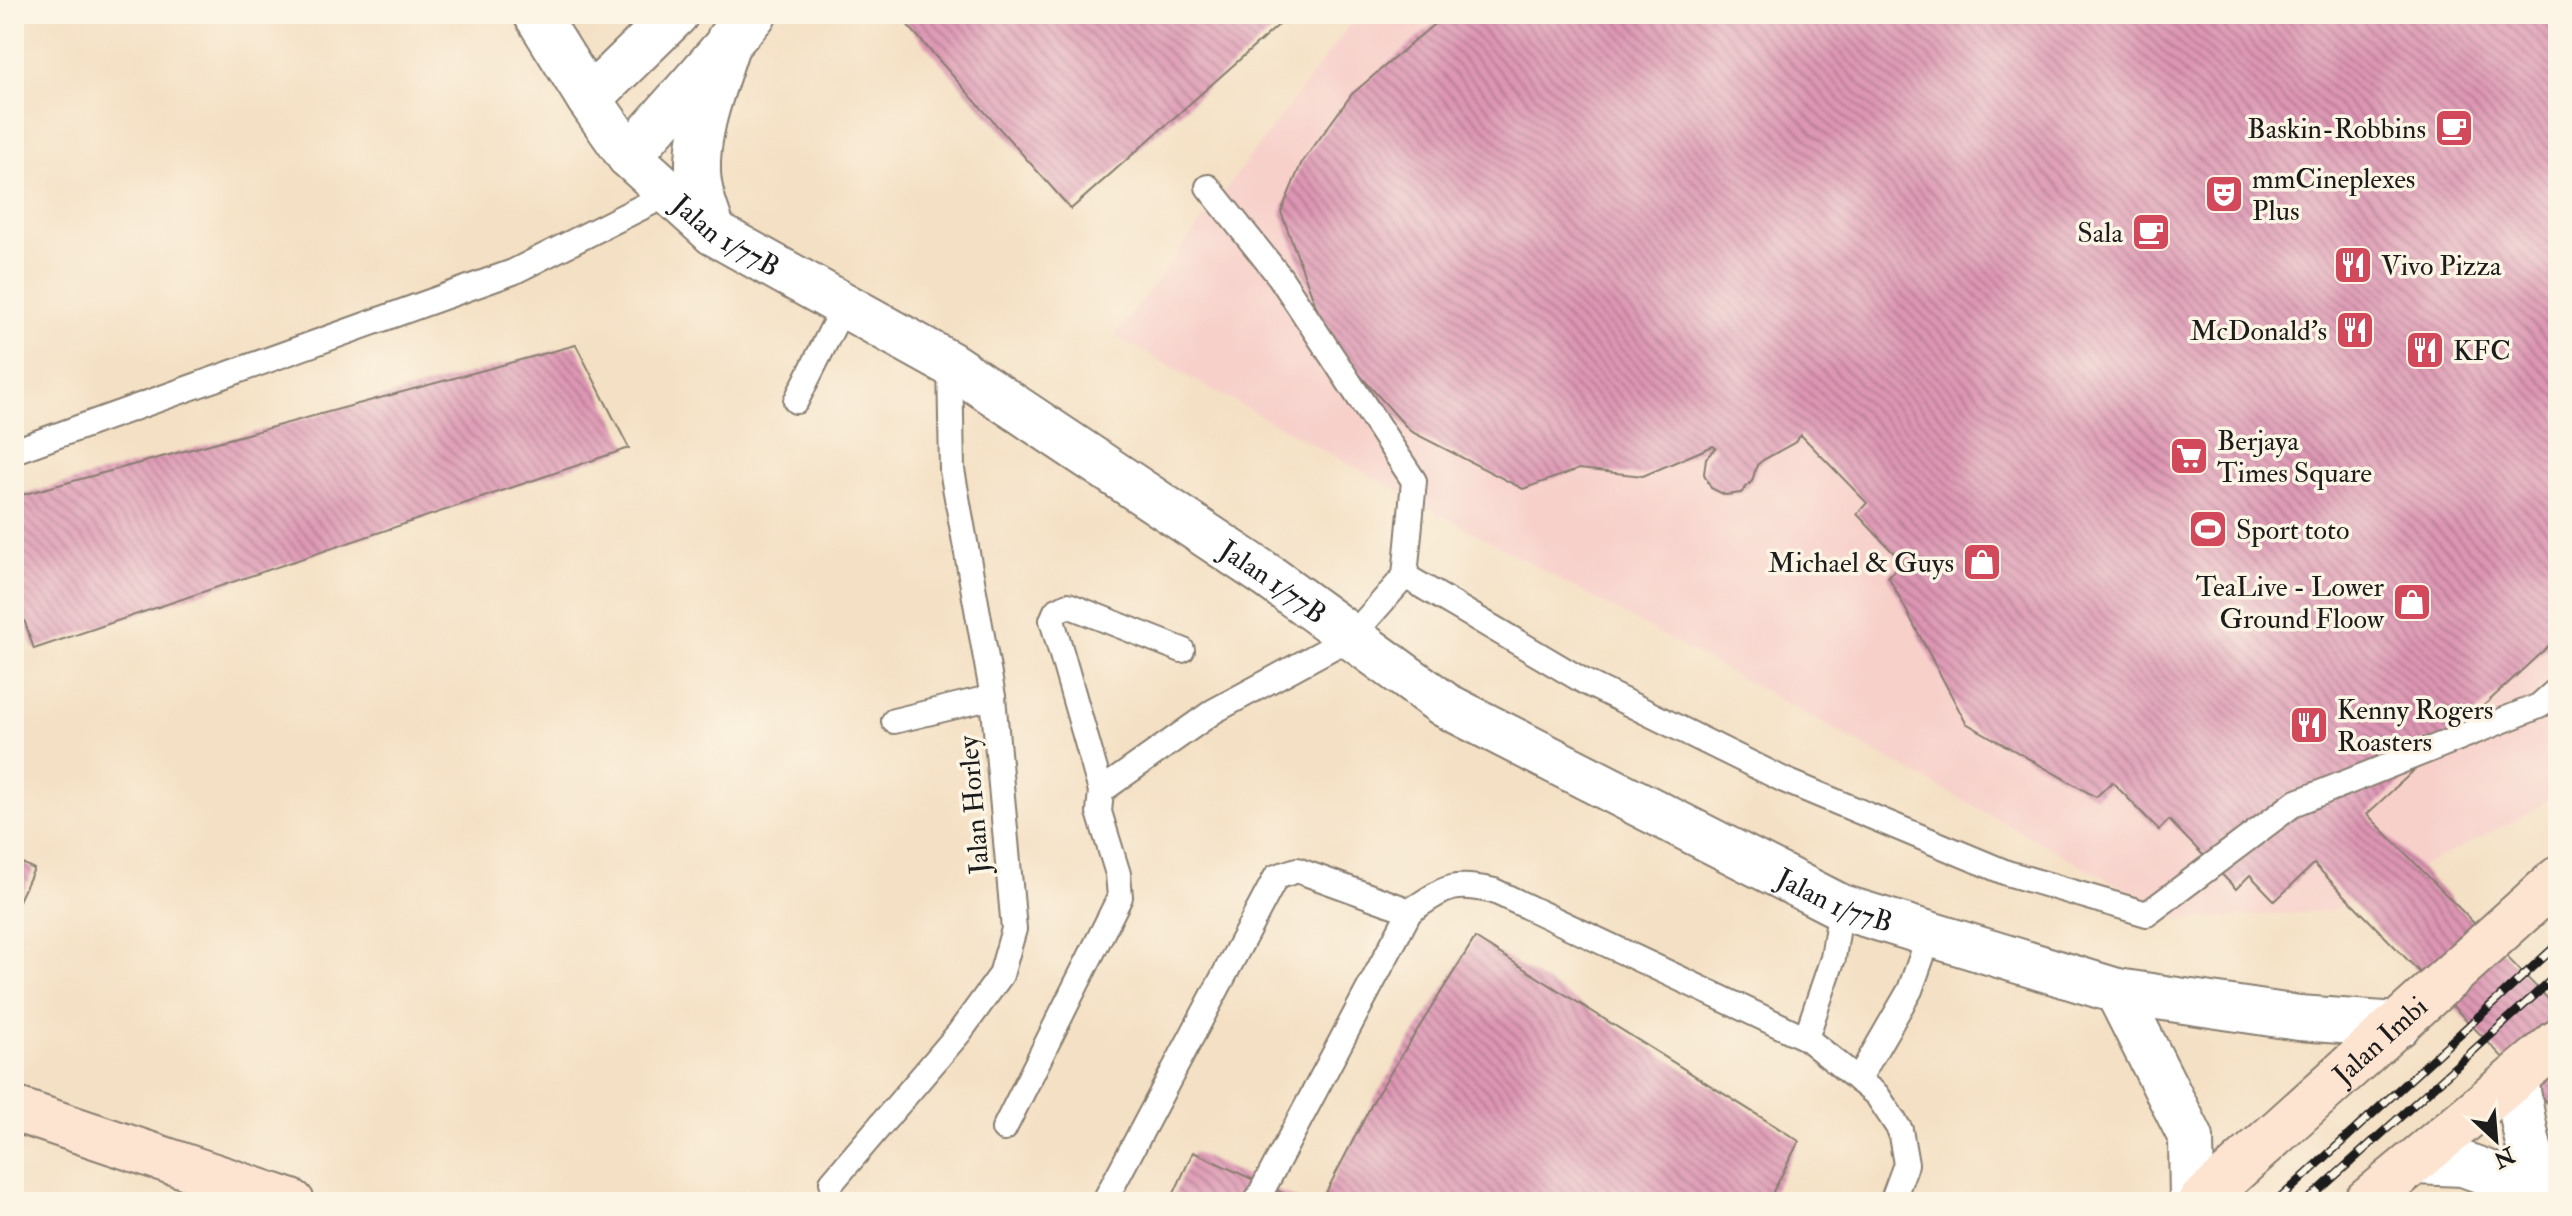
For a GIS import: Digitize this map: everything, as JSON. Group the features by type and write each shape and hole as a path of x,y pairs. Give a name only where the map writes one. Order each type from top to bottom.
{"main road":[{"name":"Jalan Imbi","path":"2200,1202 2558,879"},
{"path":"2366,1202 2558,1042"},
{"path":"14,1109 292,1202"}],"street":[{"name":"Jalan 1/77B","path":"536,14 629,156 714,233 950,364 1269,577 1445,705 1841,907 2117,991 2299,1018 2398,1025"},
{"path":"589,99 676,14"},
{"path":"629,156 742,27"},
{"path":"714,233 703,202 698,174 702,127 742,27"},
{"path":"2117,991 2191,1138 2192,1202"},
{"path":"2516,1079 2524,1127 2539,1174 2552,1198"},
{"path":"2415,1162 2463,1164 2552,1198"}],"lane":[{"path":"1101,791 1214,711 1351,637 1405,576 1414,481 1280,277 1208,187"},
{"path":"14,451 513,272 670,193"},
{"path":"796,401 844,305"},
{"name":"Jalan Horley","path":"832,1182 959,1033 1001,975 1014,929 993,697 952,470 950,364"},
{"path":"1405,576 1585,682 1784,780 2007,873 2147,914 2295,803 2539,706 2558,689"},
{"path":"1004,1129 1120,897 1121,885 1099,812 1101,791 1052,620 1056,611 1068,605 1182,650"},
{"path":"894,721 993,697"},
{"path":"1104,1202 1276,877 1297,870 1410,911"},
{"path":"1256,1202 1410,911 1440,892 1464,884 1494,891 1806,1038 1877,1095 1900,1130 1906,1164 1892,1202"},
{"path":"1806,1038 1833,958 1841,907"},
{"path":"1858,1080 1910,990 1930,934"}],"shaded area":[{"name":"Berjaya Times Square","path":"1358,14 2558,14 2558,789 2534,811 2332,911 2182,920 1115,336"}],"building":[{"path":"913,14 1291,14 1071,209 904,21"},
{"name":"Berjaya Times Square","path":"1446,14 2558,14 2558,637 2367,814 2558,1009 2558,1114 2314,864 2275,901 2250,875 2236,889 2169,820 2159,830 2112,782 2096,797 1966,723 1888,576 1903,563 1857,514 1867,503 1801,435 1794,443 1757,465 1752,481 1741,493 1725,495 1711,488 1704,474 1706,458 1716,448 1713,446 1643,476 1579,469 1523,489 1410,431 1329,341 1281,212 1301,164 1352,94"},
{"path":"576,345 629,448 34,649 14,590 14,497"},
{"path":"14,859 34,869 14,911"},
{"path":"1475,938 1799,1141 1768,1202 1321,1202 1376,1096"},
{"path":"1193,1152 1302,1202 1170,1202"}],"railway":[{"path":"2276,1202 2558,944"},
{"path":"2306,1202 2558,974"}],"place":[{"name":"Baskin-Robbins","path":"2454,128"},
{"name":"mmCineplexes Plus","path":"2224,194"},
{"name":"Sala","path":"2151,232"},
{"name":"Vivo Pizza","path":"2353,265"},
{"name":"McDonald's","path":"2355,330"},
{"name":"KFC","path":"2425,350"},
{"name":"Berjaya Times Square","path":"2189,456"},
{"name":"Sport toto","path":"2208,529"},
{"name":"Michael & Guys","path":"1982,562"},
{"name":"TeaLive - Lower Ground Floow","path":"2412,602"},
{"name":"Kenny Rogers Roasters","path":"2309,725"}]}
